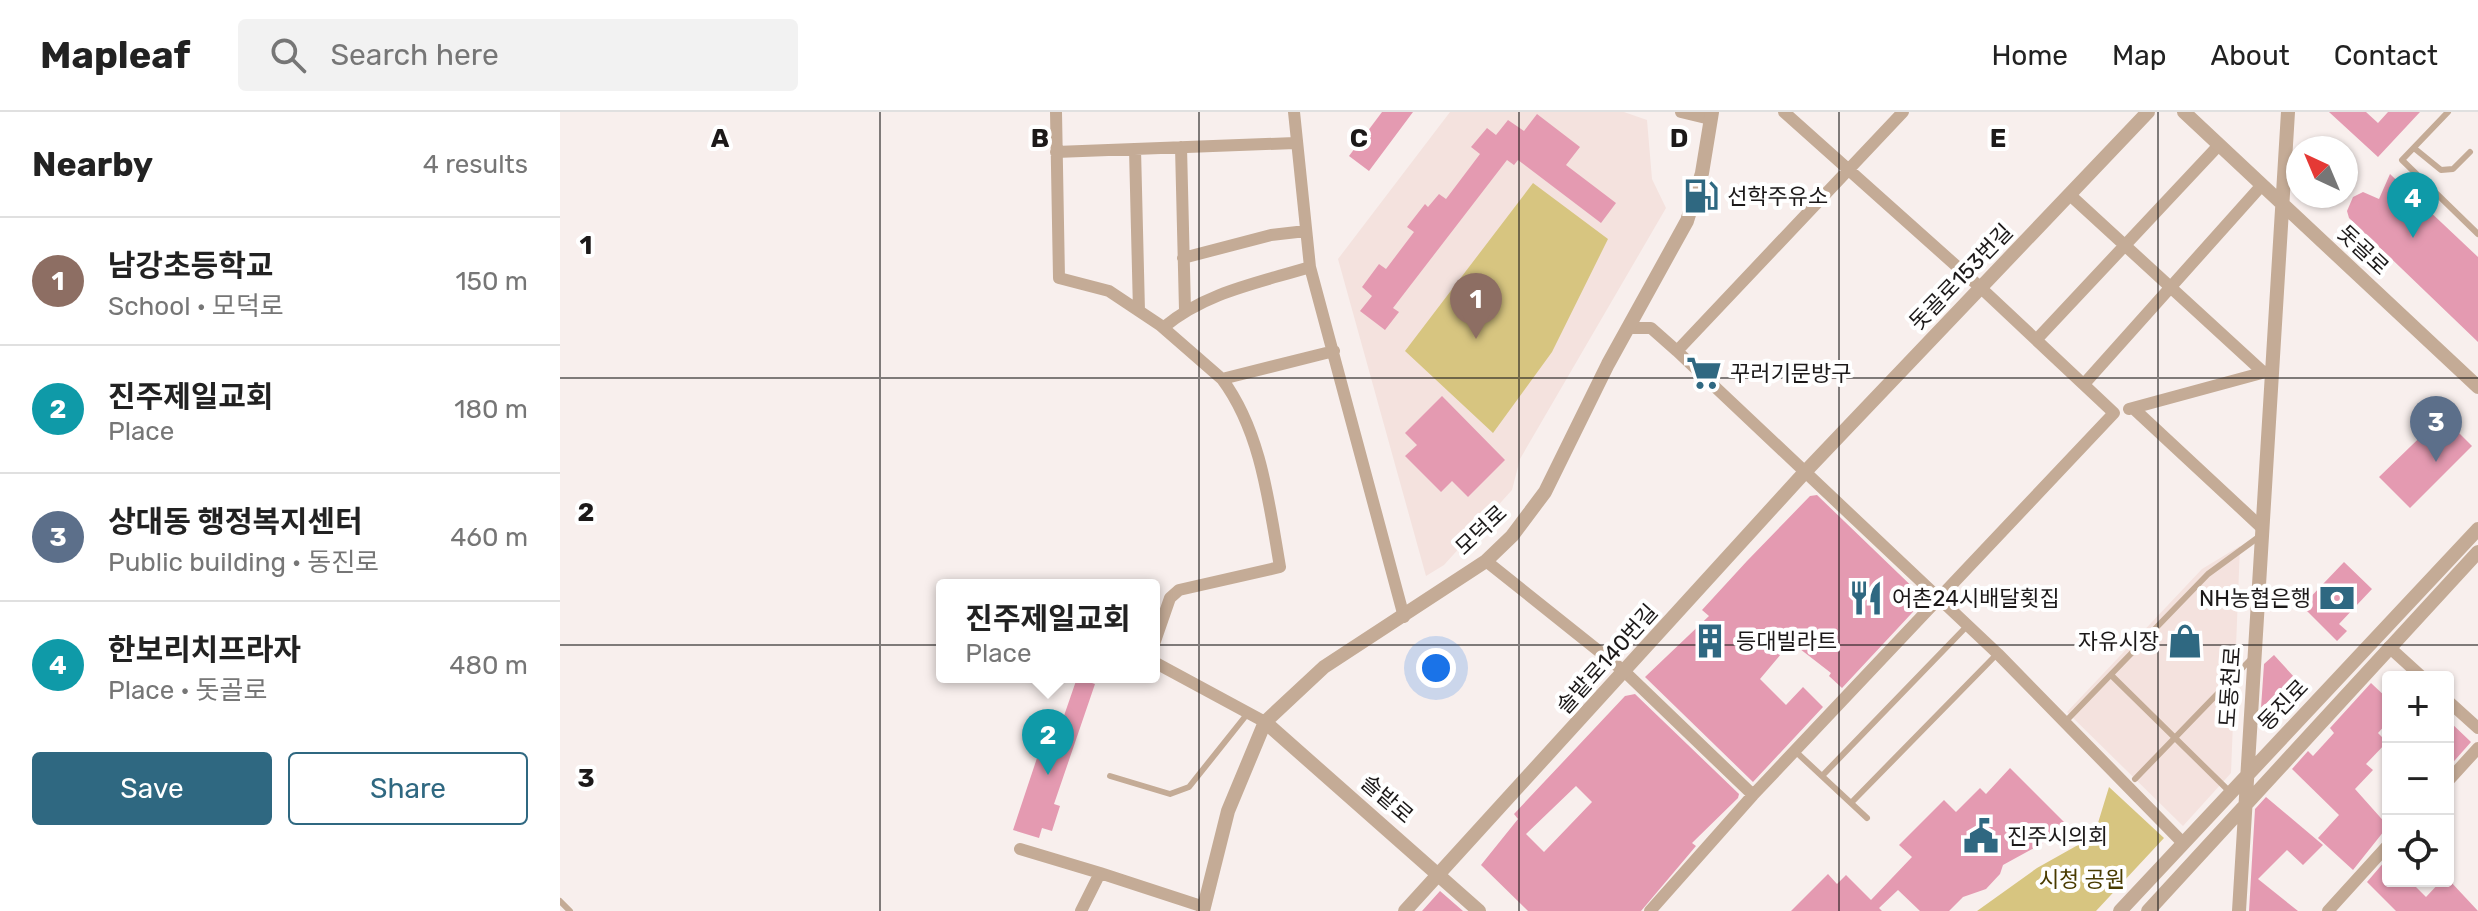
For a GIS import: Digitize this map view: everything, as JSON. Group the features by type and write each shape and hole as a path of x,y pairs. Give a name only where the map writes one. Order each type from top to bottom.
{"street":[{"path":"1056,112 1059,278 1109,291 1164,327 1222,379 1242,405 1271,510 1280,567 1179,590 1170,598 1160,627"},
{"path":"1294,112 1310,267 1404,617"},
{"path":"1681,112 1711,116"},
{"path":"1784,112 2037,339 2114,413"},
{"path":"1677,351 1903,112"},
{"name":"돗골로153번길","path":"1805,472 2148,112"},
{"name":"돗골로","path":"2184,112 2478,387"},
{"name":"도동천로","path":"2239,911 2268,371 2284,206 2288,112"},
{"name":"모덕로","path":"1203,909 1228,811 1265,722 1324,667 1486,561 1512,536 1545,492 1687,221 1702,173 1711,116"},
{"path":"1056,152 1295,143"},
{"path":"2037,339 2219,145"},
{"path":"1181,147 1185,310"},
{"path":"1135,149 1139,311"},
{"path":"2084,384 2262,185"},
{"path":"2070,195 2268,371"},
{"path":"1183,258 1271,235 1306,231"},
{"path":"1164,327 1205,299 1310,267"},
{"path":"1630,328 1651,328 1677,351 1998,654 2183,843"},
{"path":"1222,379 1334,351"},
{"path":"1650,911 1753,795 2114,413 2268,371"},
{"path":"2133,408 2261,532"},
{"name":"솔밭로140번길","path":"1405,911 1805,472"},
{"name":"동진로","path":"2120,911 2478,529"},
{"name":"동진로","path":"2148,911 2478,552"},
{"path":"1486,561 1625,672 1753,795"},
{"path":"2389,647 2415,671"},
{"path":"1160,665 1265,722"},
{"path":"2454,706 2478,728"},
{"name":"솔밭로","path":"1265,722 1479,911"},
{"path":"2454,774 2478,748"},
{"path":"1020,849 1203,909"},
{"path":"2328,911 2382,852"},
{"path":"1081,911 1100,873"}],"lane":[{"path":"2448,112 2402,160 2478,234"},
{"path":"2414,148 2441,170 2453,169 2470,152"},
{"path":"2066,721 2208,574 2261,532"},
{"path":"1822,776 1968,625"},
{"path":"1851,803 1998,654"},
{"path":"2135,779 2254,656"},
{"path":"2111,675 2230,792"},
{"path":"1110,776 1170,794 1189,787 1248,713"},
{"path":"1795,751 1867,818"},
{"path":"560,901 570,911"}],"shaded area":[{"path":"1450,112 1624,112 1647,120 1652,179 1666,208 1520,459 1512,490 1444,565 1426,576 1338,259"},
{"name":"자유시장","path":"2240,546 2231,773 2183,826 2067,712 2202,569"}],"green space":[{"path":"1533,183 1608,239 1552,352 1493,433 1405,351"},
{"name":"시청 공원","path":"2109,787 2164,838 2096,911 1977,911 2037,868 2094,836"}],"building":[{"path":"1382,112 1413,112 1369,171 1349,156"},
{"path":"2329,112 2366,112 2378,123 2388,112 2420,112 2378,157"},
{"path":"1537,114 1580,147 1566,165 1616,203 1601,223 1518,160 1514,165 1507,160 1393,308 1399,312 1385,330 1360,311 1372,296 1362,287 1379,264 1386,269 1414,232 1407,227 1425,204 1428,207 1439,194 1446,199 1480,154 1471,147 1487,128 1496,135 1508,120 1524,131"},
{"path":"2390,174 2478,257 2478,342 2349,218 2348,208 2358,208 2358,194 2363,192 2379,199"},
{"path":"1442,396 1505,460 1468,497 1452,481 1441,492 1405,456 1417,445 1405,433"},
{"path":"2442,416 2472,446 2410,508 2379,477"},
{"path":"1817,495 1925,599 1842,688 1829,676 1831,673 1791,642 1760,679 1786,705 1803,687 1823,707 1753,782 1645,677 1709,616 1702,610 1747,561 1810,496"},
{"name":"NH농협은행","path":"2344,562 2372,589 2339,624 2347,631 2337,641 2302,606"},
{"path":"2274,655 2295,678 2261,708 2264,664"},
{"path":"1075,683 1095,684 1054,804 1060,806 1052,831 1042,828 1039,838 1013,830 1041,746 1034,744 1038,733 1056,739"},
{"path":"2371,683 2382,693 2382,729 2378,733 2382,737 2382,747 2366,764 2373,770 2355,789 2382,819 2382,834 2353,870 2318,838 2339,815 2292,769 2308,751 2313,756 2334,733 2330,728"},
{"path":"1635,694 1739,794 1738,798 1692,843 1696,846 1641,911 1528,911 1481,865 1518,819 1514,814 1625,696","holes":["1576,786 1592,802 1544,852 1526,834"]},
{"path":"2454,726 2471,742 2454,761"},
{"name":"진주시의회","path":"2010,768 2070,828 2003,865 2000,874 1986,889 1963,897 1949,911 1920,911 1898,890 1879,908 1882,911 1791,911 1828,874 1837,884 1846,875 1871,900 1912,857 1899,845 1944,800 1956,812 1980,788 1986,794"},
{"path":"2266,797 2323,845 2303,865 2287,850 2258,879 2298,911 2249,911 2255,809"},
{"path":"2382,864 2382,887 2416,887 2426,897 2435,887 2454,885 2478,911 2396,911 2367,882"},
{"path":"1440,891 1463,911 1422,911"}],"place":[{"name":"선학주유소","path":"1701,196"},
{"name":"한보리치프라자","path":"2413,238"},
{"name":"남강초등학교","path":"1476,339"},
{"name":"꾸러기문방구","path":"1704,373"},
{"name":"상대동 행정복지센터","path":"2436,462"},
{"name":"어촌24시배달횟집","path":"1866,598"},
{"name":"NH농협은행","path":"2337,598"},
{"name":"등대빌라트","path":"1710,641"},
{"name":"자유시장","path":"2185,641"},
{"name":"진주제일교회","path":"1048,775"},
{"name":"진주시의회","path":"1981,836"}]}
